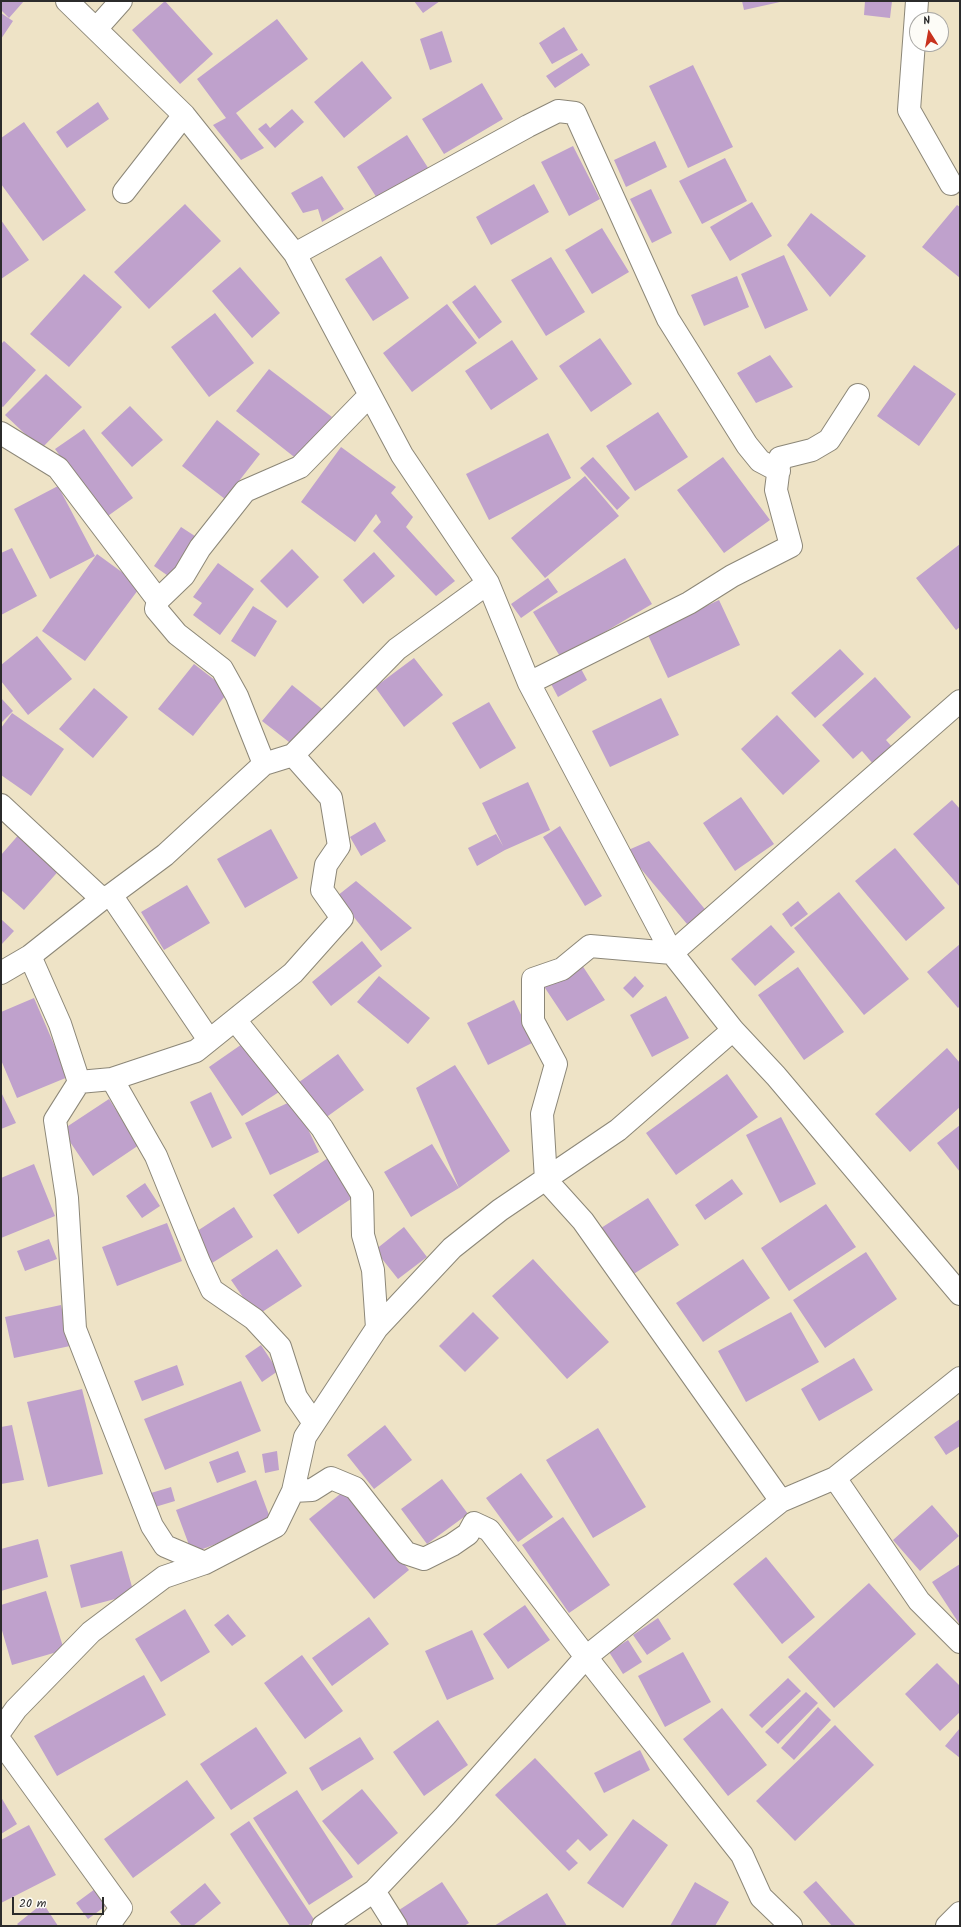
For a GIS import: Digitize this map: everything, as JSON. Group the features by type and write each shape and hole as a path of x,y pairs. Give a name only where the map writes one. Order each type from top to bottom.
{"street":[{"path":"68,1 184,115 295,254 402,455 488,583 529,683 672,953 733,1030 776,1076 960,1294"},
{"path":"96,29 121,1"},
{"path":"917,1 909,110 951,184"},
{"path":"295,254 528,126 558,111 575,112 668,319 747,445 760,461 778,472"},
{"path":"124,192 184,115"},
{"path":"264,764 237,696 222,669 177,634 156,609 158,600 184,575 200,548 245,491 300,467 370,395"},
{"path":"529,683 689,603 732,576 791,546 776,490 780,458 812,450 830,440 858,395"},
{"path":"1,433 58,468 158,600"},
{"path":"1,973 30,956 107,897 166,855 264,764 292,755 397,649 488,583"},
{"path":"781,1501 582,1221 546,1180 542,1114 556,1064 533,1021 534,979 562,969 590,946 672,953 960,701"},
{"path":"79,1082 112,1079 196,1051 293,973 342,918 322,890 326,865 339,846 330,798 292,755"},
{"path":"1,805 107,897 209,1040"},
{"path":"30,956 60,1024 79,1082"},
{"path":"235,1020 322,1128 362,1194 363,1235 373,1270 377,1328"},
{"path":"1,1730 16,1709 91,1632 164,1576 205,1563 276,1526 293,1491 305,1437 377,1328 452,1248 500,1210 618,1130 733,1030"},
{"path":"112,1079 156,1156 212,1290 254,1319 280,1347 296,1397 314,1423"},
{"path":"79,1082 55,1120 67,1198 75,1329 152,1526 165,1546 205,1563"},
{"path":"323,1926 374,1891 445,1816 586,1657 781,1501 835,1478 960,1378"},
{"path":"293,1491 312,1490 331,1478 355,1488 406,1553 424,1559 452,1545 468,1534 474,1522 489,1530 586,1657 742,1855 761,1897 791,1926"},
{"path":"835,1478 919,1601 960,1642"},
{"path":"1,1742 121,1908 108,1926"},
{"path":"374,1891 396,1926"},
{"path":"947,1926 960,1913"}],"building":[{"path":"1,1 24,1 9,18 1,10"},
{"path":"165,1 213,54 180,84 132,30"},
{"path":"414,1 440,1 423,13"},
{"path":"742,1 779,1 780,2 744,10"},
{"path":"865,1 892,1 890,18 864,15"},
{"path":"1,13 13,21 1,39"},
{"path":"277,19 308,59 236,113 264,148 241,160 213,125 226,118 197,79"},
{"path":"564,27 578,50 552,64 539,43"},
{"path":"442,31 452,62 430,70 420,39"},
{"path":"582,53 590,65 555,88 546,76"},
{"path":"362,61 392,98 344,138 314,102"},
{"path":"693,65 733,147 688,168 649,86"},
{"path":"482,83 503,119 444,154 422,119"},
{"path":"98,102 109,119 67,148 56,132"},
{"path":"292,109 304,122 275,148 258,129 266,123 270,128"},
{"path":"24,122 86,210 43,241 1,184 1,138"},
{"path":"407,135 432,174 382,206 357,167"},
{"path":"655,141 667,167 626,187 614,160"},
{"path":"573,146 600,199 569,216 541,162"},
{"path":"725,158 747,201 702,224 679,181"},
{"path":"322,176 344,209 322,222 318,209 303,213 291,193"},
{"path":"534,184 549,212 491,245 476,217"},
{"path":"651,189 672,233 652,243 630,199"},
{"path":"752,202 772,236 730,261 710,227"},
{"path":"185,204 221,241 149,309 114,272"},
{"path":"957,205 960,207 960,278 922,247"},
{"path":"811,213 866,256 830,297 787,245"},
{"path":"1,220 29,260 1,279"},
{"path":"602,228 629,272 592,294 565,250"},
{"path":"784,255 808,310 765,329 741,274"},
{"path":"381,256 409,298 373,321 345,279"},
{"path":"551,257 585,312 546,336 511,280"},
{"path":"240,267 280,313 252,338 212,291"},
{"path":"84,274 122,307 69,367 30,334"},
{"path":"737,276 749,307 704,326 691,295"},
{"path":"475,285 502,322 479,339 452,302"},
{"path":"447,304 477,343 412,392 383,353"},
{"path":"215,313 254,363 209,397 171,347"},
{"path":"600,338 632,384 591,412 559,366"},
{"path":"512,340 538,379 491,410 465,371"},
{"path":"4,341 36,370 3,407 1,406 1,344"},
{"path":"770,355 793,387 756,403 737,373"},
{"path":"914,365 956,394 919,446 877,416"},
{"path":"269,369 332,417 298,460 236,411"},
{"path":"46,374 82,407 41,449 5,415"},
{"path":"130,406 163,440 132,467 101,433"},
{"path":"658,412 688,457 635,491 606,446"},
{"path":"217,420 260,454 225,499 182,466"},
{"path":"84,429 133,498 105,518 55,449"},
{"path":"548,433 571,478 489,520 466,474"},
{"path":"341,447 396,487 391,493 413,517 406,527 455,581 436,596 373,531 381,522 376,514 355,542 301,502"},
{"path":"593,457 630,498 617,510 580,468"},
{"path":"723,457 770,520 724,553 677,490"},
{"path":"585,476 619,516 545,578 511,538"},
{"path":"58,486 95,556 50,579 14,509"},
{"path":"181,527 201,540 174,580 154,566"},
{"path":"960,544 960,627 956,630 916,578"},
{"path":"12,548 37,596 1,615 1,553"},
{"path":"292,549 319,577 287,608 260,581"},
{"path":"374,552 395,576 363,604 343,580"},
{"path":"97,554 141,586 85,661 42,631"},
{"path":"625,558 652,604 561,658 533,612"},
{"path":"218,563 254,589 220,635 193,615 202,603 193,597"},
{"path":"548,578 558,592 521,618 511,604"},
{"path":"719,600 740,645 668,678 647,633"},
{"path":"253,606 277,621 255,657 231,641"},
{"path":"37,636 72,679 28,715 1,681 1,665"},
{"path":"840,649 864,674 815,718 791,693"},
{"path":"414,658 443,695 404,727 375,687"},
{"path":"194,664 229,691 193,736 158,709"},
{"path":"579,665 587,680 558,697 550,682"},
{"path":"875,677 911,717 886,740 893,748 874,765 862,751 853,759 822,725"},
{"path":"292,685 327,713 298,749 262,721"},
{"path":"94,688 128,717 93,758 59,729"},
{"path":"1,698 13,711 1,723"},
{"path":"661,698 679,735 610,767 592,731"},
{"path":"489,702 516,748 480,769 452,723"},
{"path":"12,713 64,749 31,796 1,775 1,728"},
{"path":"777,715 820,761 783,795 741,749"},
{"path":"528,782 550,830 505,850 477,866 468,848 496,834 503,846 482,803"},
{"path":"741,797 774,844 735,871 703,823"},
{"path":"952,800 960,809 960,887 913,834"},
{"path":"375,822 386,841 361,856 350,837"},
{"path":"560,826 602,896 585,906 543,837"},
{"path":"271,829 298,878 245,908 217,859"},
{"path":"21,832 62,867 24,910 1,890 1,855"},
{"path":"649,841 708,913 687,924 626,851"},
{"path":"895,848 945,908 906,941 855,881"},
{"path":"356,881 412,928 381,951 337,896"},
{"path":"187,885 210,923 164,950 141,912"},
{"path":"839,892 909,979 864,1015 794,928"},
{"path":"798,901 808,914 791,927 782,914"},
{"path":"1,919 14,931 1,945"},
{"path":"771,925 795,952 755,986 731,959"},
{"path":"362,941 382,966 331,1006 312,982"},
{"path":"960,944 960,1006 958,1008 927,972"},
{"path":"580,962 605,1000 567,1021 541,982"},
{"path":"798,967 844,1032 804,1060 758,995"},
{"path":"379,976 430,1018 408,1044 357,1002"},
{"path":"635,976 644,986 633,998 623,988"},
{"path":"666,996 689,1038 652,1057 630,1015"},
{"path":"34,998 68,1077 17,1098 1,1060 1,1012"},
{"path":"514,1000 534,1042 488,1065 467,1023"},
{"path":"245,1042 279,1092 242,1116 209,1067"},
{"path":"947,1048 960,1063 960,1107 910,1152 875,1114"},
{"path":"338,1054 364,1090 321,1121 295,1085"},
{"path":"455,1065 510,1151 459,1188 416,1088"},
{"path":"727,1074 758,1117 676,1175 646,1133"},
{"path":"1,1092 16,1123 1,1129"},
{"path":"211,1092 232,1138 212,1148 190,1102"},
{"path":"109,1099 139,1145 93,1176 62,1130"},
{"path":"294,1100 319,1152 270,1175 245,1123"},
{"path":"781,1117 816,1184 780,1203 746,1135"},
{"path":"960,1125 960,1172 937,1143"},
{"path":"432,1144 459,1188 411,1217 384,1172"},
{"path":"331,1156 357,1195 298,1234 273,1195"},
{"path":"34,1164 55,1216 1,1238 1,1178"},
{"path":"732,1179 743,1194 705,1220 695,1205"},
{"path":"145,1183 160,1206 142,1218 126,1196"},
{"path":"648,1198 679,1245 632,1275 601,1228"},
{"path":"826,1204 856,1247 789,1291 761,1248"},
{"path":"234,1207 253,1237 209,1265 191,1235"},
{"path":"167,1223 182,1261 117,1286 102,1247"},
{"path":"404,1227 427,1257 398,1279 375,1250"},
{"path":"49,1239 57,1259 25,1271 17,1251"},
{"path":"277,1249 302,1286 256,1316 231,1280"},
{"path":"866,1252 897,1299 825,1348 793,1300"},
{"path":"533,1259 609,1342 567,1379 492,1296"},
{"path":"743,1259 770,1298 703,1342 676,1303"},
{"path":"61,1305 70,1346 14,1358 5,1317"},
{"path":"473,1312 499,1338 465,1372 439,1346"},
{"path":"791,1312 819,1362 746,1402 718,1351"},
{"path":"261,1345 278,1371 262,1382 245,1356"},
{"path":"854,1358 873,1390 819,1421 801,1389"},
{"path":"177,1365 184,1385 142,1401 134,1381"},
{"path":"241,1381 261,1431 165,1470 144,1419"},
{"path":"82,1389 103,1474 48,1487 27,1402"},
{"path":"960,1419 960,1446 946,1455 934,1437"},
{"path":"12,1425 24,1480 1,1484 1,1427"},
{"path":"385,1425 412,1460 374,1489 347,1455"},
{"path":"598,1428 646,1507 593,1538 546,1460"},
{"path":"238,1451 246,1472 217,1483 209,1462"},
{"path":"277,1451 279,1470 265,1473 262,1454"},
{"path":"521,1473 553,1517 518,1542 486,1498"},
{"path":"442,1479 468,1514 427,1544 401,1509"},
{"path":"256,1480 272,1523 192,1553 176,1510"},
{"path":"171,1487 175,1501 155,1507 151,1493"},
{"path":"344,1491 409,1570 374,1599 309,1519"},
{"path":"932,1505 959,1536 920,1571 893,1540"},
{"path":"563,1517 610,1585 569,1613 522,1545"},
{"path":"38,1539 48,1577 1,1591 1,1549"},
{"path":"122,1551 134,1594 81,1608 70,1565"},
{"path":"766,1557 815,1617 782,1644 733,1584"},
{"path":"960,1564 960,1625 932,1582"},
{"path":"869,1583 916,1634 834,1708 788,1657"},
{"path":"46,1591 64,1650 12,1665 1,1627 1,1605"},
{"path":"525,1605 550,1640 508,1669 483,1634"},
{"path":"185,1609 210,1652 161,1682 135,1639"},
{"path":"228,1614 246,1636 232,1646 214,1625"},
{"path":"369,1617 389,1644 332,1686 312,1658"},
{"path":"658,1618 671,1639 647,1655 633,1635"},
{"path":"472,1630 494,1679 447,1700 425,1651"},
{"path":"628,1640 642,1662 623,1674 609,1652"},
{"path":"683,1652 711,1702 665,1727 638,1676"},
{"path":"302,1655 343,1711 305,1739 264,1683"},
{"path":"937,1663 960,1686 960,1712 940,1731 905,1694"},
{"path":"144,1675 166,1715 57,1776 34,1736"},
{"path":"788,1678 801,1691 762,1728 749,1715"},
{"path":"806,1692 818,1703 778,1744 765,1732"},
{"path":"818,1707 831,1720 794,1760 781,1748"},
{"path":"722,1708 767,1765 728,1796 683,1739"},
{"path":"438,1720 468,1765 424,1796 393,1752"},
{"path":"835,1725 874,1765 795,1841 756,1801"},
{"path":"256,1727 287,1773 231,1810 200,1764"},
{"path":"960,1728 960,1758 945,1746"},
{"path":"360,1737 374,1759 322,1791 309,1768"},
{"path":"640,1750 650,1770 604,1793 594,1773"},
{"path":"535,1758 608,1835 590,1851 578,1839 566,1851 578,1863 569,1871 495,1795"},
{"path":"187,1780 215,1818 133,1878 104,1839"},
{"path":"362,1789 398,1833 358,1865 322,1821"},
{"path":"297,1790 353,1877 309,1905 253,1818"},
{"path":"1,1797 17,1824 1,1834"},
{"path":"633,1819 668,1845 623,1908 587,1883"},
{"path":"249,1821 315,1921 307,1926 290,1926 230,1834"},
{"path":"29,1825 56,1875 1,1903 1,1840"},
{"path":"816,1881 856,1926 832,1926 803,1892"},
{"path":"442,1882 469,1923 464,1926 406,1926 396,1912"},
{"path":"695,1882 729,1902 715,1926 670,1926"},
{"path":"205,1883 221,1903 193,1926 182,1926 170,1912"},
{"path":"95,1889 107,1905 88,1919 76,1903"},
{"path":"547,1893 567,1926 494,1926"},
{"path":"43,1903 58,1926 19,1926 17,1924"}]}
